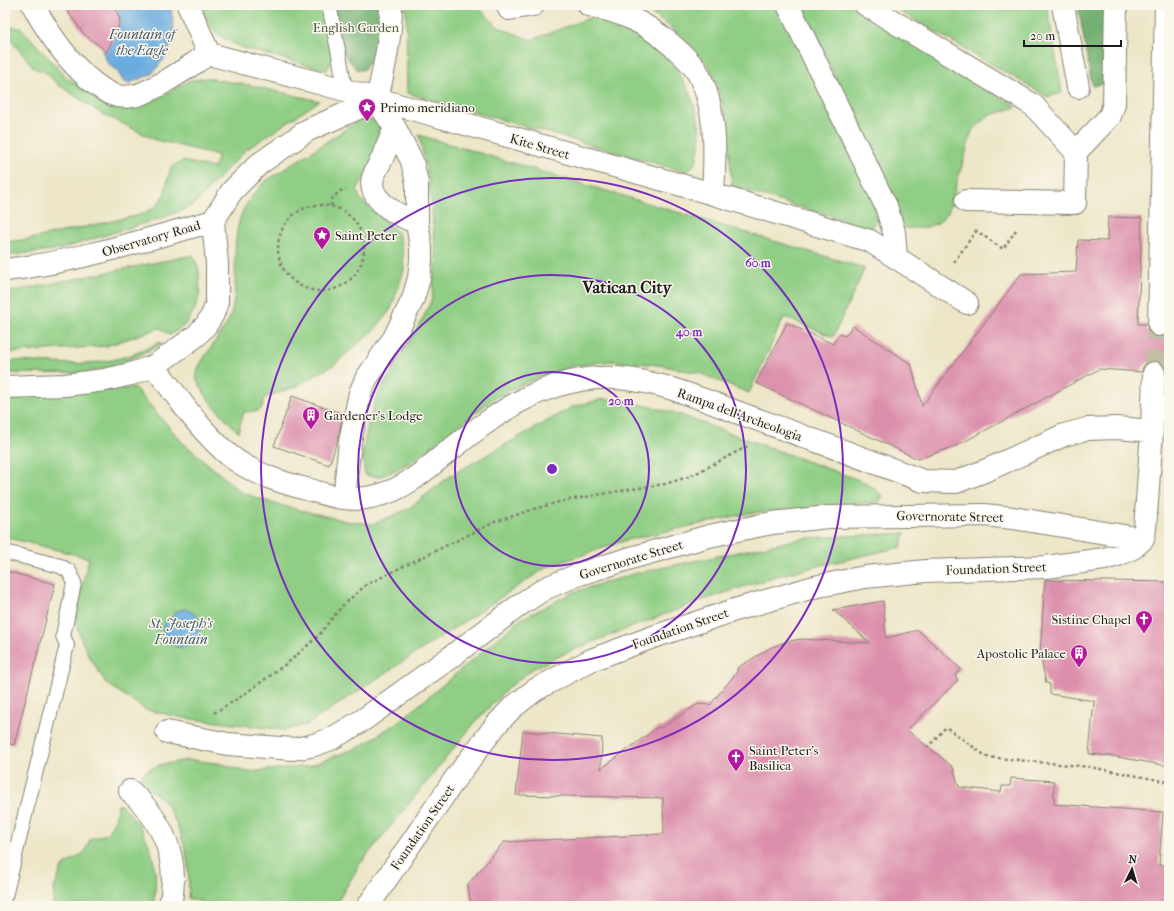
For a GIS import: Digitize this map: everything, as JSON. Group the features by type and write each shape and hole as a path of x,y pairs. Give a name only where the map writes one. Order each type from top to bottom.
{"street":[{"path":"33,5 44,26 64,53 99,87 115,96 133,96 150,90 210,54 188,5"},
{"path":"344,498 350,442 360,393 366,379 394,338 413,299 419,278 421,247 417,224 417,184 412,161 395,128 377,100 387,56 391,5"},
{"path":"509,9 533,5"},
{"path":"589,5 607,9 630,17 656,33 681,53 699,75 708,98 713,118 715,148 713,194"},
{"path":"788,5 886,206 894,232 896,257"},
{"path":"866,5 1033,105 1076,152"},
{"path":"1063,5 1078,87"},
{"path":"966,201 1075,203 1076,152 1110,116 1114,104 1116,5"},
{"path":"1159,324 1166,5"},
{"name":"Kite Street","path":"210,54 345,90 713,194 870,242 967,303"},
{"path":"213,221 232,191 259,164 308,130 377,100"},
{"path":"395,128 374,175 372,187 380,200 387,207 401,217 417,224"},
{"name":"Observatory Road","path":"5,270 94,255 213,221 217,302 206,325 196,336 154,366 131,374 105,380 65,385 5,387"},
{"name":"Rampa dell'Archeologia","path":"154,366 204,430 232,457 255,471 288,484 344,498 366,498 383,494 397,488 415,478 473,432 518,403 552,386 580,379 615,377 659,386 709,402 923,480 956,482 987,470 1064,435 1087,429 1117,428 1152,431"},
{"path":"1143,539 1152,431 1154,373"},
{"name":"Governorate Street","path":"177,734 228,744 293,749 311,746 332,739 363,720 521,604 546,588 587,571 709,536 772,524 828,517 984,515 1012,518 1143,539"},
{"name":"Foundation Street","path":"368,906 496,724 512,708 535,690 591,660 660,634 738,608 814,586 865,577 926,571 1046,567 1104,559 1118,555 1133,548 1143,539"},
{"path":"130,791 149,809 166,840 172,863 173,874 170,906"}],"lane":[{"path":"329,5 345,90"},
{"path":"5,552 60,566 69,571 74,583 63,636 67,645 5,896"}],"path":[{"path":"319,205 331,206 343,210 352,218 364,239 364,252 361,264 355,274 346,283 335,289 323,291 311,290 299,285 290,278 282,267 278,244 281,232 287,221 296,212 307,207 319,205"},
{"path":"938,284 976,231 1003,249"},
{"path":"177,734 242,696 290,661 318,636 342,606 366,585 495,522 563,501 665,484 691,476 748,446 774,426"},
{"path":"927,748 946,727 987,757 1090,767 1169,782"}],"green space":[{"path":"200,5 321,5 339,45 327,70 252,51 220,36 205,18"},
{"name":"English Garden","path":"321,5 378,5 378,31 376,48 369,63 363,70 357,70 351,63 336,39"},
{"path":"406,5 476,5 498,27 531,40 592,17 640,38 655,48 675,68 690,95 696,110 699,125 700,139 695,164 686,172 407,93"},
{"path":"636,5 779,5 874,200 877,216 873,227 863,226 732,187 727,126 721,97 710,68 677,33 662,21"},
{"path":"803,5 852,5 1017,107 988,116 972,131 948,213 938,223 924,228 904,228"},
{"path":"889,5 1047,5 1062,93 1048,97"},
{"path":"1078,5 1108,5 1107,83 1092,86"},
{"path":"5,26 21,28 67,78 109,104 129,110 154,101 188,81 206,78 249,85 319,101 246,150 194,205 162,218 60,249 5,256 5,242 30,239 140,215 157,206 164,194 171,167 183,161 214,168 218,155 156,140 99,112 57,84 45,72 34,68 5,33"},
{"path":"363,118 380,122 376,156 357,190 360,199 398,233 403,253 404,270 391,309 374,330 335,364 297,386 264,398 262,408 258,411 244,412 238,432 210,402 196,379 198,368 227,324 232,311 235,286 236,235 243,211 249,200 263,183"},
{"path":"419,135 865,268 833,337 784,317 749,393 699,373 659,365 611,361 573,366 532,380 494,398 434,445 409,463 392,472 378,477 365,475 362,456 368,424 376,398 421,322 432,299 436,257 428,178"},
{"path":"193,255 199,270 200,293 195,309 184,326 170,335 160,328 106,346 5,353 5,293"},
{"path":"159,342 162,343 132,358 89,372 5,373 5,360 64,364 102,362 140,352"},
{"path":"135,388 182,442 241,492 275,504 346,521 373,524 408,509 450,476 572,407 603,399 631,402 675,413 867,483 883,496 879,502 750,513 627,540 547,567 308,724 285,730 184,718 146,710 106,683 89,656 76,625 77,606 89,558 5,537 5,396"},
{"path":"905,533 901,547 780,575 697,602 575,649 534,668 509,687 476,721 360,864 335,906 215,906 188,898 188,866 184,845 177,825 165,802 137,781 144,772 159,765 187,760 218,763 247,772 309,766 361,746 400,721 521,619 574,592 637,573 805,538"},
{"path":"118,805 121,805 131,815 139,826 151,851 155,878 153,906 53,906 54,889 62,867 85,852 90,839 107,834 115,819"}],"water":[{"name":"Fountain of the Eagle","path":"114,5 170,5 174,28 168,54 152,74 129,83 124,82 117,71 109,65 102,51 120,19"},
{"name":"St. Joseph's Fountain","path":"184,609 199,618 202,628 198,631 198,639 194,644 187,647 179,647 171,644 165,638 163,630 167,619 174,617 175,612"}],"building":[{"path":"63,5 114,5 120,19 118,28 107,52 83,33"},
{"path":"1108,217 1142,218 1138,324 1147,324 1148,331 1152,335 1158,337 1165,336 1169,332 1169,377 1166,376 1165,367 1160,362 1155,361 1148,362 1143,367 1142,372 1099,369 958,445 918,459 756,383 787,323 833,344 839,334 845,336 853,326 911,364 922,406 1021,274 1076,272 1078,240 1107,241"},
{"name":"Gardener's Lodge","path":"292,396 343,414 337,442 329,465 274,446"},
{"path":"5,571 55,584 14,745 5,743"},
{"name":"Apostolic Palace","path":"1045,580 1169,582 1169,766 1112,756 1089,754 1094,701 1050,694 1050,684 1046,683 1040,653"},
{"name":"Saint Peter's Basilica","path":"883,601 886,638 918,630 961,669 955,676 958,680 907,730 953,767 959,787 1001,792 1002,786 1010,786 1011,778 1054,781 1054,804 1163,812 1159,865 1169,866 1169,906 471,906 468,884 504,842 664,834 663,798 516,795 523,731 602,738 601,769 658,727 661,728 698,704 710,705 737,672 737,668 770,648 785,642 801,639 870,643 833,610"}],"tunnel":[{"path":"1154,373 1159,325"}],"place":[{"name":"Primo meridiano","path":"367,122"},
{"name":"Saint Peter","path":"322,250"},
{"name":"Gardener's Lodge","path":"311,430"},
{"name":"Sistine Chapel","path":"1144,634"},
{"name":"Apostolic Palace","path":"1079,668"},
{"name":"Saint Peter's Basilica","path":"736,772"}],"district":[{"name":"Vatican City","path":"627,287"}]}
